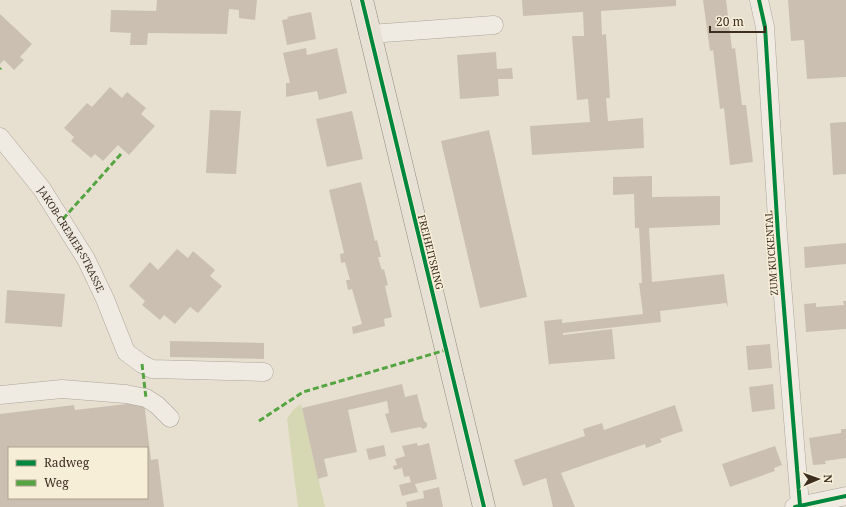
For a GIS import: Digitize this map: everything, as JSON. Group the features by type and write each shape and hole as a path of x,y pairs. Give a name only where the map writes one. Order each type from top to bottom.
{"main road":[{"name":"FREIHEITSRING","path":"362,0 484,507"}],"street":[{"name":"ZUM KUCKENTAL","path":"759,0 765,27 797,506"},
{"path":"370,34 494,24"},
{"name":"JAKOB-CREMER-STRASSE","path":"0,137 42,189 86,259 105,299 126,352 142,364 152,369 264,372"},
{"path":"0,395 62,389 126,394 146,398 157,405 170,418"},
{"path":"797,506 846,496"}],"green space":[{"path":"301,404 325,507 298,507 287,419 293,410"}],"building":[{"path":"157,0 257,0 255,20 239,18 239,10 229,9 227,34 148,33 147,45 130,45 131,33 110,32 111,10 156,11"},
{"path":"522,0 676,0 676,6 601,11 602,35 606,34 610,98 606,98 608,121 643,118 644,148 532,155 530,126 590,122 588,99 577,100 572,36 584,36 583,12 523,16"},
{"path":"703,0 726,0 732,49 735,48 742,105 746,105 753,162 730,165 724,108 720,109 713,50 710,51"},
{"path":"788,0 846,0 846,77 807,79 804,40 791,41"},
{"path":"311,12 316,39 287,45 282,20 288,19 287,17"},
{"path":"0,14 32,44 20,57 24,60 14,70 4,60 0,64"},
{"path":"306,48 307,55 337,48 347,93 319,100 317,91 286,97 286,83 290,83 283,53"},
{"path":"496,52 497,69 512,68 513,79 498,79 499,96 460,99 457,55"},
{"path":"110,87 122,98 127,92 146,108 141,114 155,126 129,155 118,145 103,161 95,154 91,158 71,141 74,137 64,128 87,103 92,107"},
{"path":"210,110 241,111 236,174 206,173"},
{"path":"352,111 363,159 327,167 316,119"},
{"path":"846,122 846,174 833,175 830,123"},
{"path":"489,130 527,297 480,308 441,141"},
{"path":"652,176 652,197 720,196 720,225 649,228 652,282 724,274 728,307 726,303 660,311 661,322 563,333 563,335 612,329 615,359 550,364 549,366 544,321 562,319 562,323 643,314 639,283 642,283 639,228 635,228 634,194 613,195 613,177"},
{"path":"361,182 375,241 377,240 381,257 378,257 382,270 384,269 388,285 385,286 392,317 384,319 385,326 353,334 352,327 362,324 352,289 348,290 346,280 350,280 345,262 341,263 340,254 344,253 329,190"},
{"path":"846,243 846,264 805,268 804,247"},
{"path":"177,249 188,258 193,251 215,270 210,276 222,286 198,313 190,307 175,324 164,315 160,320 142,305 145,301 129,286 150,262 158,270"},
{"path":"7,290 65,294 62,327 5,323"},
{"path":"843,301 846,301 846,329 806,332 804,304 816,303 816,307 844,305"},
{"path":"170,341 264,343 264,359 170,357"},
{"path":"770,344 772,368 748,370 746,346"},
{"path":"402,384 405,397 417,394 427,427 423,429 420,427 391,433 385,414 389,413 387,401 348,410 357,452 324,459 328,476 318,479 302,408"},
{"path":"773,384 775,409 752,412 749,387"},
{"path":"144,402 151,460 158,459 164,507 0,507 0,414 74,405 75,410"},
{"path":"675,405 683,431 660,439 662,442 646,448 645,444 561,473 575,507 553,507 546,478 523,486 514,460 585,436 583,429 602,423 604,430"},
{"path":"841,429 846,429 846,458 825,461 826,464 813,465 809,438 841,433"},
{"path":"417,443 418,446 429,443 437,479 415,484 418,492 402,496 399,485 411,482 409,476 404,477 402,468 394,470 393,466 397,465 395,459 405,456 402,446"},
{"path":"384,445 386,456 369,460 366,449"},
{"path":"775,446 782,465 774,468 775,471 730,487 722,464"},
{"path":"439,487 443,507 407,507 406,502 424,498 423,491"}],"marked path":[{"path":"63,219 121,154"},
{"path":"259,421 303,392 446,350"},
{"path":"142,364 146,398"}],"cycle path":[{"path":"362,0 484,507"},
{"path":"759,0 765,27 778,235 800,505"},
{"path":"795,507 846,496"}]}
